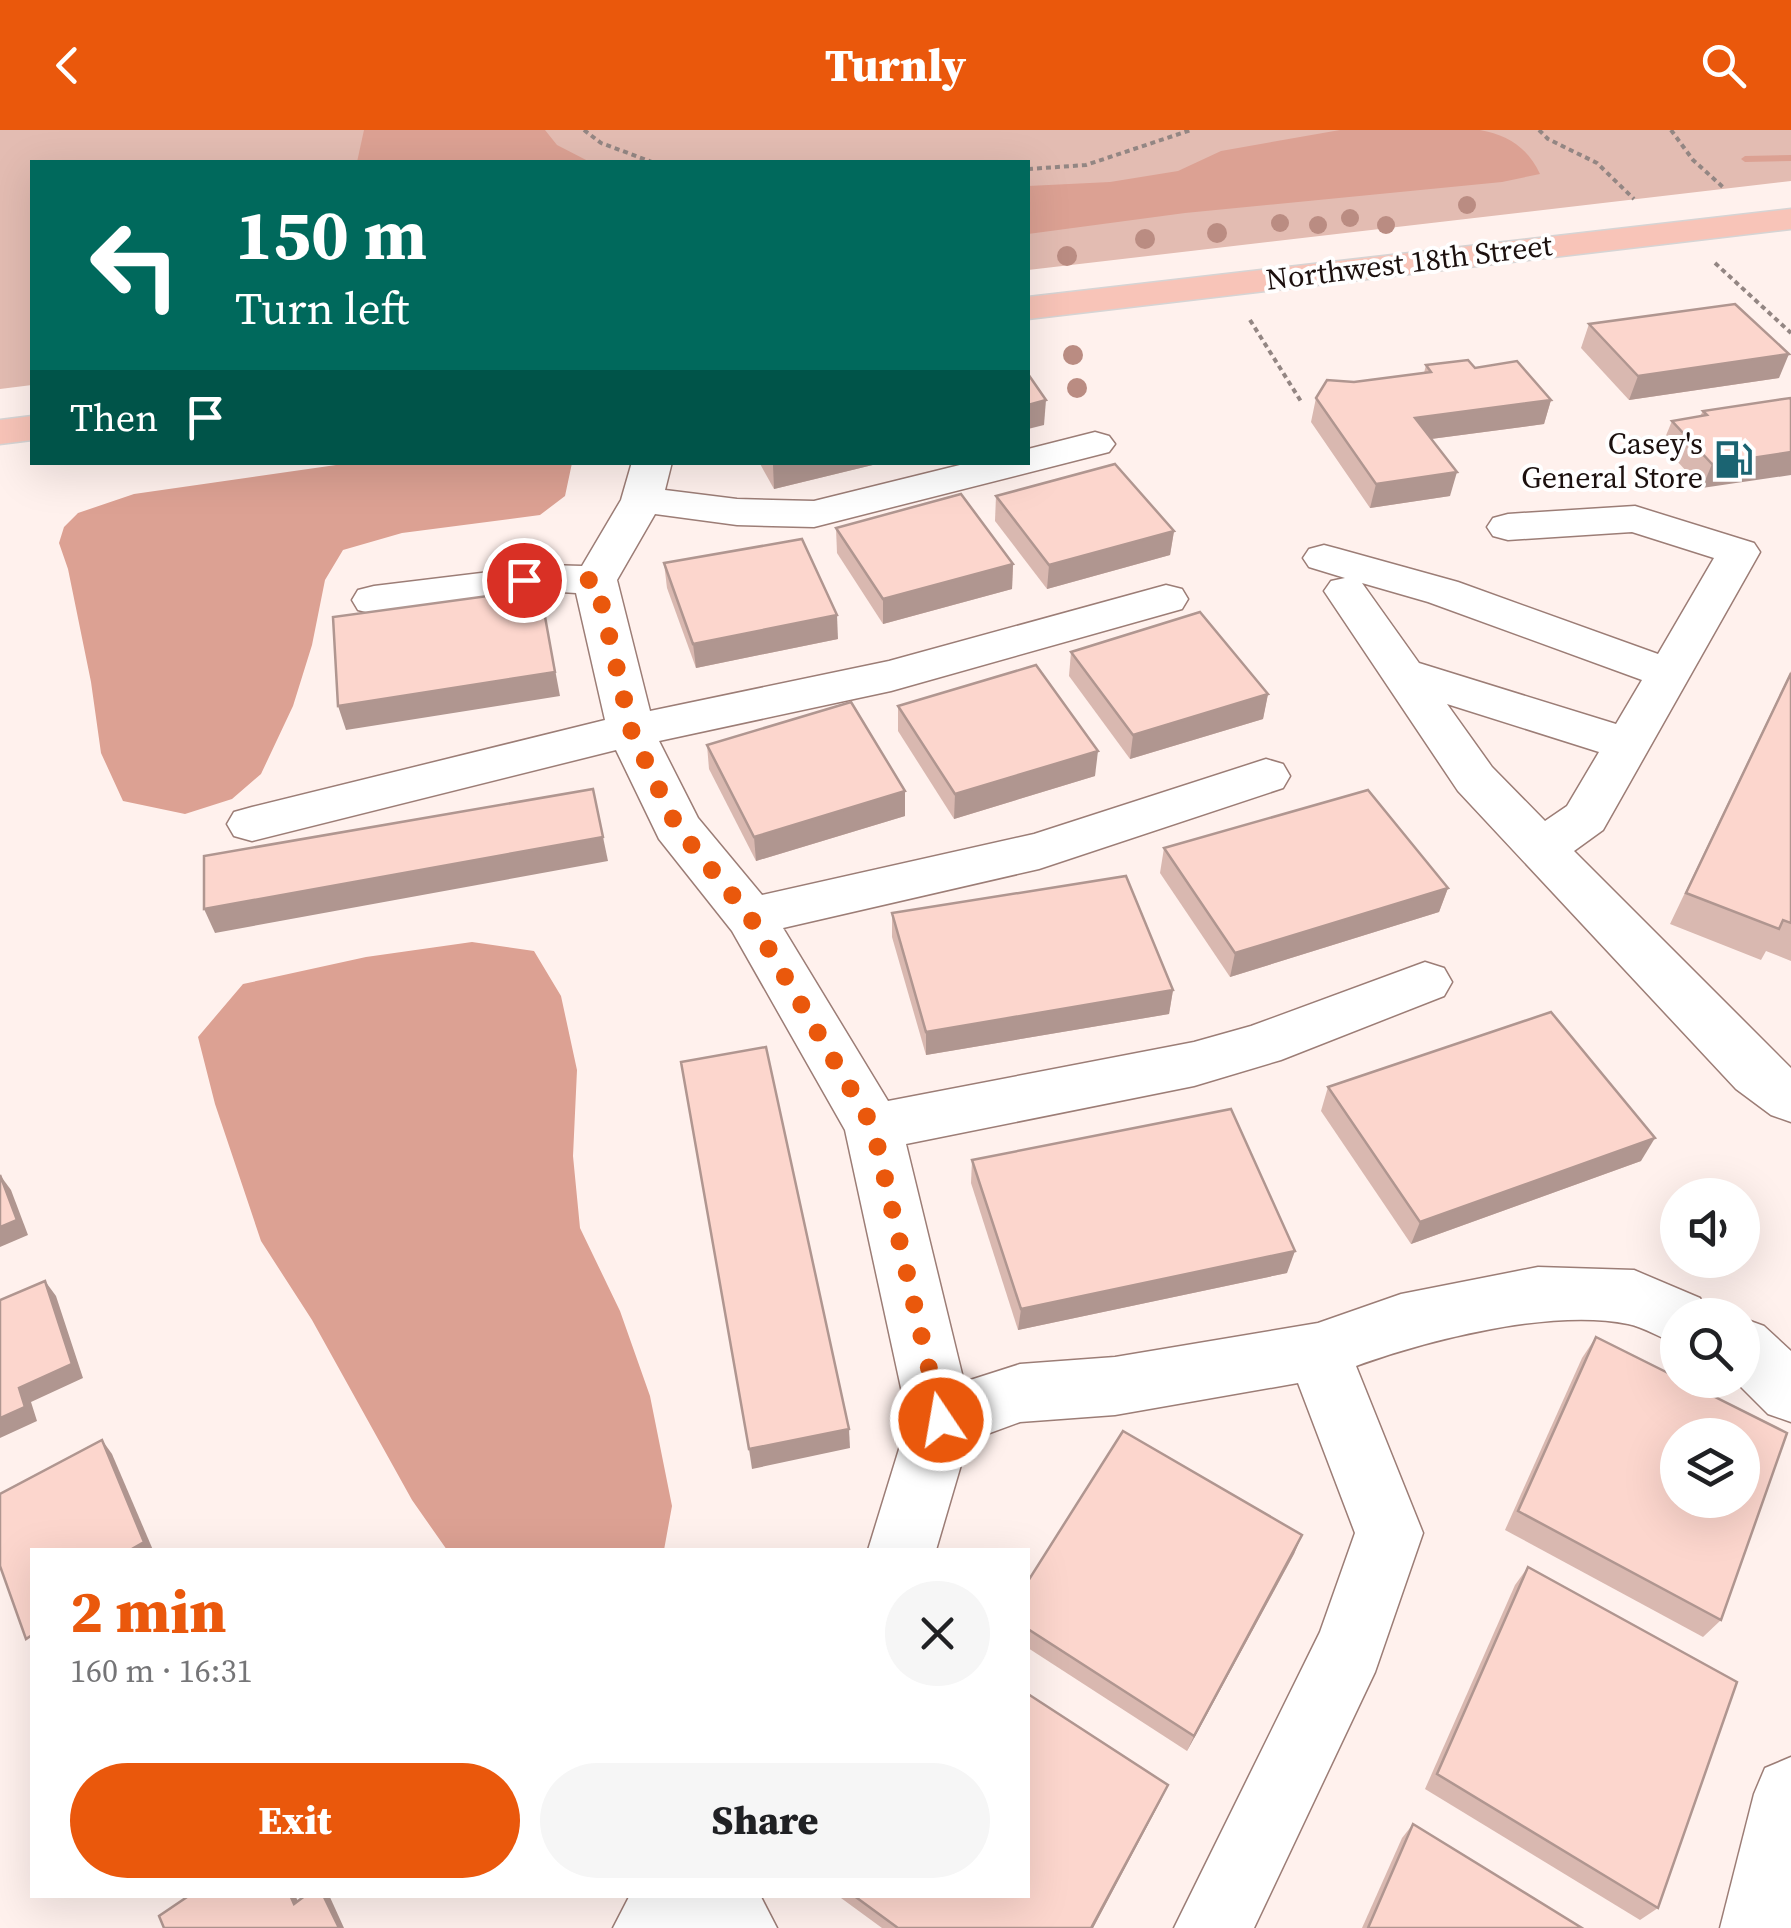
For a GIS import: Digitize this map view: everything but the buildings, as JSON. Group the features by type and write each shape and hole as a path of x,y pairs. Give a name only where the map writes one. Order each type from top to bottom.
{"main road":[{"name":"Northwest 18th Street","path":"1030,308 1791,218"},
{"path":"0,432 30,428"}],"street":[{"path":"1030,461 1095,444"},
{"path":"903,1548 941,1420 873,1127 750,917 677,827 632,733 596,580 647,481 738,512 814,514 1013,465"},
{"path":"1508,527 1635,519 1739,552 1585,818 1540,848"},
{"path":"1669,674 1443,592 1335,575 1475,778 1756,1072 1791,1099"},
{"path":"374,600 546,578 596,580"},
{"path":"252,824 536,751 891,676 1166,599"},
{"path":"1404,674 1628,744"},
{"path":"750,917 1039,851 1266,776"},
{"path":"873,1127 1194,1064 1260,1045 1425,982"},
{"path":"941,1420 1020,1393 1115,1386 1318,1352 1401,1322 1538,1294 1634,1297 1660,1308"},
{"path":"1213,1928 1350,1647 1389,1533 1318,1352"},
{"path":"1760,1363 1791,1393"},
{"path":"1758,1928 1791,1794"},
{"path":"652,1928 679,1898"},
{"path":"705,1898 738,1928"}],"path":[{"path":"584,130 602,143 647,160"},
{"path":"1030,169 1086,166 1191,130"},
{"path":"1539,130 1548,139 1596,162 1637,201"},
{"path":"1671,130 1693,160 1726,191"},
{"path":"1708,254 1722,272 1791,334"},
{"path":"1244,311 1302,403"}],"shaded area":[{"path":"0,130 1791,130 1791,181 1030,270 1030,160 30,160 30,385 0,389"},
{"path":"364,130 545,130 557,145 586,160 357,160"},
{"path":"1340,130 1480,130 1516,144 1540,174 1502,182 1185,213 1030,234 1030,186 1110,182 1178,171 1221,151"},
{"path":"336,465 572,465 565,496 540,515 402,533 343,550 325,580 312,645 293,706 261,774 232,799 185,814 123,801 101,753 91,682 59,543 64,527 78,513 134,494"},
{"path":"472,942 534,951 561,996 577,1070 573,1156 580,1228 620,1311 650,1396 672,1506 664,1548 446,1548 412,1500 312,1320 261,1241 215,1104 198,1037 243,984 366,957"}],"waterway":[{"path":"1745,159 1791,158"}],"place":[{"name":"Casey's General Store","path":"1733,460"}],"route":[{"path":"524,580 596,580 632,733 677,827 750,917 873,1127 941,1420"}]}
